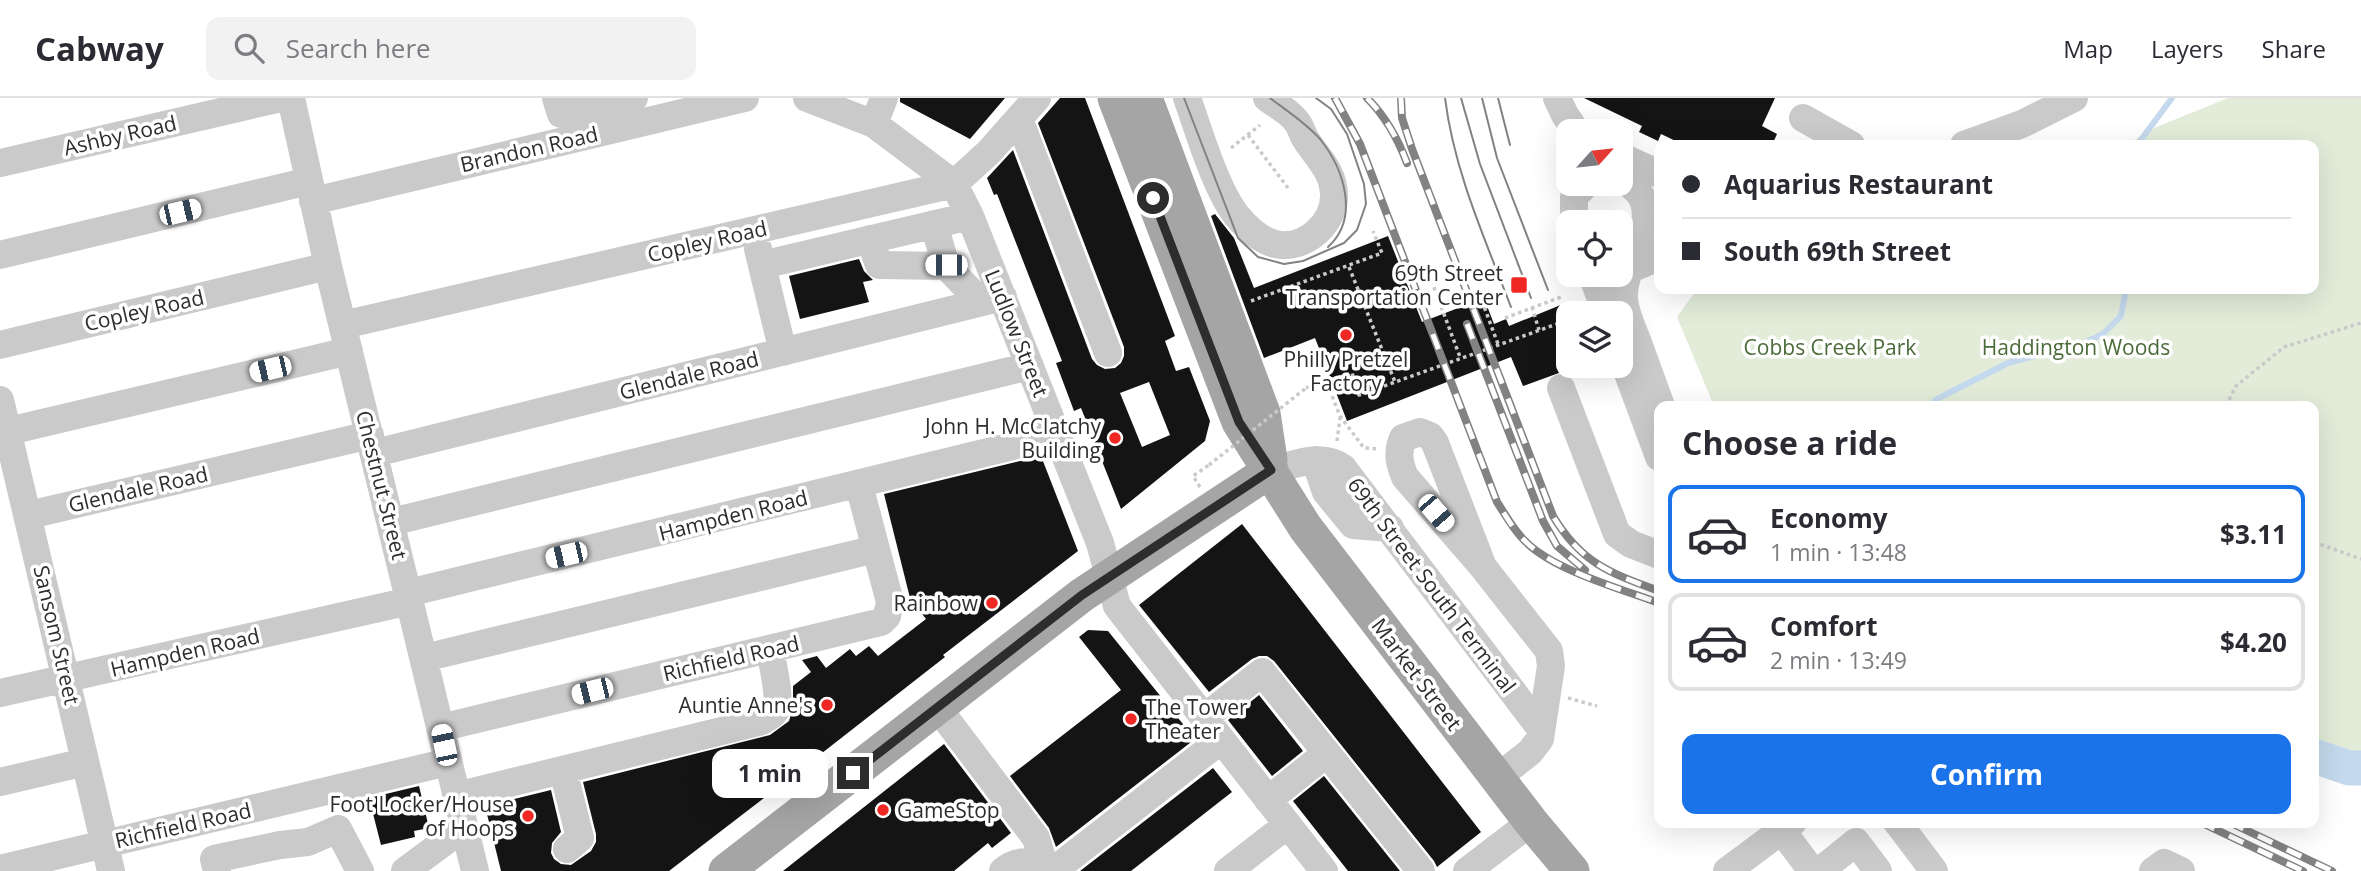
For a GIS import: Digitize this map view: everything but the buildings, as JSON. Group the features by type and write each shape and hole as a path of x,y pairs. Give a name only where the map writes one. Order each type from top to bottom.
{"main road":[{"name":"Market Street","path":"1115,98 1239,422 1305,527 1531,822 1572,871"},
{"name":"Market Street","path":"1145,98 1263,413 1271,470"},
{"path":"726,871 1082,595 1271,470"}],"street":[{"name":"Ashby Road","path":"0,163 281,98"},
{"name":"Chestnut Street","path":"291,98 328,266 475,871"},
{"path":"556,98 561,114 634,98"},
{"name":"Brandon Road","path":"0,255 745,98"},
{"name":"Ludlow Street","path":"807,98 874,124 954,184 970,216 992,300 1030,366 1100,543 1117,606 1324,871"},
{"path":"874,124 884,98"},
{"name":"Copley Road","path":"3,431 752,230 954,184 989,152 1037,98"},
{"path":"1187,98 1225,197 1235,214 1266,241 1281,245 1301,241 1326,223 1333,205 1333,185 1324,164 1306,141 1296,120 1267,98"},
{"path":"1207,98 1247,206 1247,227"},
{"path":"1246,98 1306,141"},
{"path":"1557,98 1568,119"},
{"path":"1978,140 2022,124 2074,98"},
{"path":"1803,118 1842,140"},
{"path":"1018,119 1108,353"},
{"path":"1633,172 1644,186 1646,224 1633,261"},
{"path":"762,265 970,216"},
{"path":"934,224 946,265 992,300"},
{"path":"752,230 783,352"},
{"path":"870,239 879,265 946,265"},
{"path":"1633,268 1654,259"},
{"name":"Copley Road","path":"0,345 328,266"},
{"path":"1625,287 1625,305 1659,401"},
{"name":"Glendale Road","path":"29,514 373,444 783,352 992,300"},
{"path":"391,522 1030,366"},
{"path":"1630,378 1654,444"},
{"path":"1561,388 1617,534 1631,544 1654,553"},
{"name":"Sansom Street","path":"0,400 3,431 29,514 111,871"},
{"path":"1483,567 1435,443 1430,436 1420,432 1403,438 1399,452 1400,466 1405,477 1483,567 1549,650 1551,666 1537,745 1497,778"},
{"name":"Hampden Road","path":"0,693 409,597 1058,435"},
{"name":"69th Street South Terminal","path":"1271,470 1315,460 1335,462 1343,468 1541,729"},
{"name":"Richfield Road","path":"440,728 881,622 887,616 890,602 859,485"},
{"path":"424,658 876,549"},
{"path":"456,796 762,721 771,716 778,699 769,649"},
{"path":"1204,718 1262,672 1421,871"},
{"path":"937,707 1036,838 1046,870"},
{"path":"1046,870 1221,740"},
{"path":"1268,800 1326,753"},
{"path":"0,782 85,762"},
{"name":"Richfield Road","path":"0,869 448,762"},
{"path":"564,770 580,838 567,849"},
{"path":"1467,871 1531,822"},
{"path":"1228,871 1287,825"},
{"path":"405,871 463,828"},
{"path":"1727,871 1787,828"},
{"path":"1789,828 1812,871"},
{"path":"1902,828 1934,871"},
{"path":"216,871 214,859 308,842 338,829 360,871"},
{"path":"1820,871 1856,842 1878,871"},
{"path":"1003,871 1026,860 1046,870"}],"path":[{"path":"1231,148 1260,125"},
{"path":"1248,135 1288,188"},
{"path":"1349,266 1395,382"},
{"path":"1420,277 1438,271"},
{"path":"1429,274 1460,357"},
{"path":"1474,295 1479,293 1498,344"},
{"path":"1505,318 1561,297"},
{"path":"1532,307 1539,330"},
{"path":"2228,401 2236,386 2284,346 2361,323"},
{"path":"1193,476 1306,388 1352,373 1359,395 1556,324"},
{"path":"1327,383 1340,415 1364,448 1399,452"},
{"path":"2319,544 2361,559"}],"green space":[{"name":"Cobbs Creek Park","path":"2228,98 2361,98 2361,769 2319,750 2319,401 1712,401 1677,317 1693,294 2319,294 2319,140 2135,140 2149,130"}],"waterway":[{"path":"2141,140 2172,98"},
{"path":"1935,401 2008,363 2084,343 2103,334 2121,316 2125,294"},
{"path":"2319,758 2349,768 2361,768"}],"tram line":[{"path":"1184,98 1238,238 1258,257 1284,264 1303,261 1344,243 1357,230 1366,204 1364,184 1347,134 1331,109 1316,98"},
{"path":"1270,98 1303,122 1320,139 1329,151 1342,179 1346,208 1344,222 1328,247"},
{"path":"1445,98 1463,178 1511,307"},
{"path":"1461,98 1480,164 1531,298"},
{"path":"1482,98 1497,158 1548,290"},
{"path":"1498,98 1510,145"}],"railway":[{"path":"1335,98 1360,144 1497,502 1507,518 1526,542 1553,561 1589,578 1654,601"},
{"path":"1367,98 1390,128 1407,163"},
{"path":"1401,98 1402,118 1412,149 1553,516 1574,545 1586,556 1611,572 1654,589"},
{"path":"1467,324 1543,521 1557,546 1585,570"},
{"path":"2213,828 2303,871"},
{"path":"2242,828 2332,871"}],"place":[{"name":"69th Street Transportation Center","path":"1519,285"},
{"name":"Philly Pretzel Factory","path":"1346,335"},
{"name":"John H. McClatchy Building","path":"1115,438"},
{"name":"Rainbow","path":"992,603"},
{"name":"Auntie Anne's","path":"827,705"},
{"name":"The Tower Theater","path":"1131,719"},
{"name":"GameStop","path":"883,810"},
{"name":"Foot Locker/House of Hoops","path":"528,816"}],"route":[{"path":"853,773 1082,595 1271,470 1239,422 1153,198"}],"park label":[{"name":"Haddington Woods","path":"2076,347"}]}
